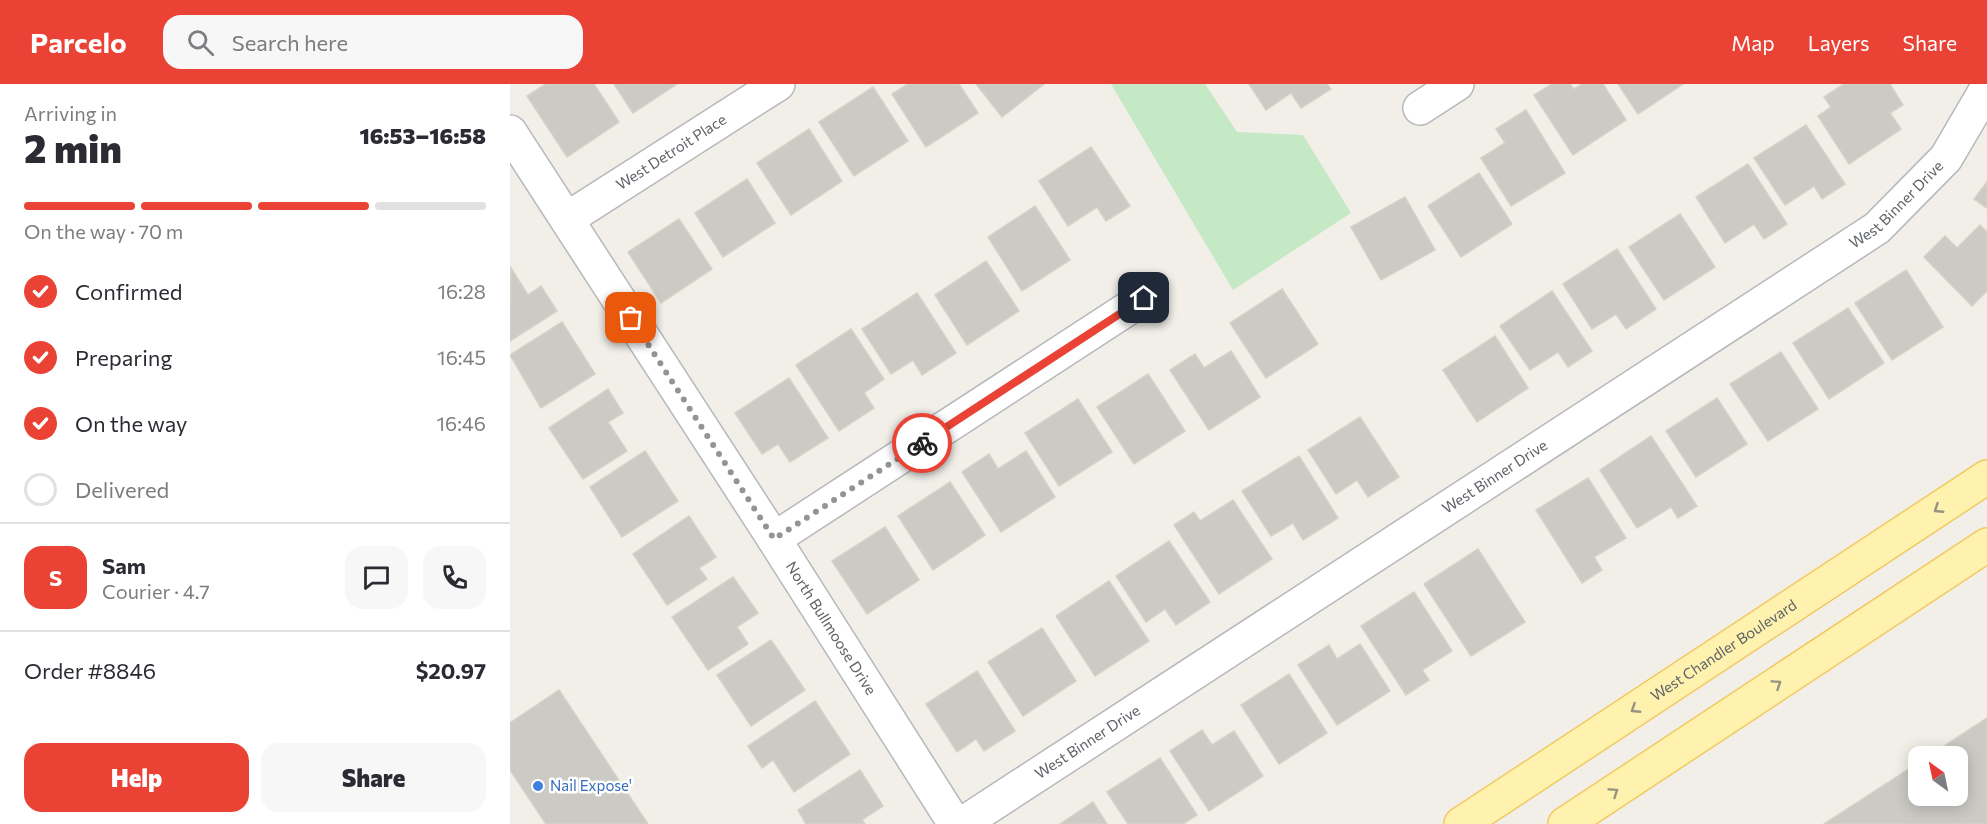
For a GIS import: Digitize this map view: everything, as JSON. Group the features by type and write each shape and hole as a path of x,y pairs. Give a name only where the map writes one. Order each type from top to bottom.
{"main road":[{"name":"West Chandler Boulevard","path":"1461,824 1987,477"},
{"path":"1565,824 1987,544"}],"street":[{"name":"West Detroit Place","path":"567,219 778,84"},
{"path":"1420,108 1457,84"},
{"name":"West Binner Drive","path":"962,824 1877,228 1946,158 1987,88"},
{"name":"North Bullmoose Drive","path":"510,132 774,539 955,824"},
{"path":"774,539 1144,298"}],"green space":[{"path":"1111,84 1205,84 1237,132 1303,135 1351,213 1233,290"}],"building":[{"path":"546,84 594,84 619,122 567,157 527,96"},
{"path":"614,84 677,84 633,113"},
{"path":"908,84 959,84 978,113 926,147 892,94"},
{"path":"976,84 1044,84 1002,117"},
{"path":"1249,84 1327,84 1331,89 1301,108 1291,93 1266,110"},
{"path":"1552,84 1570,84 1574,89 1582,84 1603,84 1626,120 1573,155 1534,95"},
{"path":"1618,84 1683,84 1638,114"},
{"path":"1844,84 1890,84 1903,105 1890,113 1901,129 1849,164 1818,116 1831,107 1824,97"},
{"path":"873,87 908,141 854,176 819,122"},
{"path":"1526,110 1565,173 1511,206 1481,158 1505,143 1496,129"},
{"path":"1806,125 1845,184 1822,199 1814,186 1785,205 1754,158"},
{"path":"809,129 842,181 791,215 757,163"},
{"path":"1091,147 1130,206 1106,221 1097,207 1068,226 1039,181"},
{"path":"1748,164 1787,224 1764,239 1754,224 1725,243 1696,197"},
{"path":"1479,173 1512,224 1461,257 1428,206"},
{"path":"747,179 775,223 723,257 695,213"},
{"path":"1987,182 1987,208 1974,199"},
{"path":"1405,197 1435,250 1381,280 1351,227"},
{"path":"1035,206 1070,260 1022,291 988,237"},
{"path":"1680,214 1715,267 1664,300 1629,247"},
{"path":"679,219 712,269 661,303 628,252"},
{"path":"1980,225 1987,232 1987,291 1972,306 1924,257 1945,236 1957,248"},
{"path":"1617,249 1656,309 1626,329 1616,314 1592,329 1563,284"},
{"path":"986,261 1019,311 967,345 935,295"},
{"path":"511,268 528,295 541,286 557,311 510,341"},
{"path":"1906,270 1943,327 1892,360 1855,303"},
{"path":"1282,289 1318,344 1266,378 1230,323"},
{"path":"1552,291 1592,351 1568,367 1558,352 1530,370 1500,326"},
{"path":"917,293 956,353 922,375 913,360 891,374 862,329"},
{"path":"1848,308 1884,363 1829,399 1793,343"},
{"path":"562,322 595,374 541,408 510,355"},
{"path":"851,329 884,379 864,393 874,408 839,431 796,365"},
{"path":"1495,336 1528,388 1477,422 1443,370"},
{"path":"1231,351 1260,397 1209,430 1170,370 1195,354 1204,368"},
{"path":"1781,352 1818,409 1768,441 1730,384"},
{"path":"1148,374 1185,431 1134,464 1097,407"},
{"path":"789,378 828,438 790,462 778,444 762,454 735,413"},
{"path":"608,389 623,413 608,422 627,451 583,479 549,428"},
{"path":"1717,398 1747,444 1696,477 1666,431"},
{"path":"1078,399 1112,452 1059,486 1025,433"},
{"path":"1360,417 1399,477 1368,497 1357,480 1336,494 1308,450"},
{"path":"1651,436 1697,506 1678,518 1671,507 1637,528 1600,470"},
{"path":"645,451 678,501 622,537 590,487"},
{"path":"1026,451 1055,497 1001,532 962,472 989,454 998,469"},
{"path":"1299,456 1338,518 1303,540 1293,523 1271,536 1242,491"},
{"path":"1588,478 1626,538 1594,557 1602,570 1582,583 1536,510"},
{"path":"950,482 985,535 933,570 898,516"},
{"path":"1233,500 1272,559 1219,594 1174,525 1194,512 1200,521"},
{"path":"689,516 716,557 699,568 707,579 667,605 633,554"},
{"path":"885,527 919,580 867,614 832,561"},
{"path":"1169,541 1210,602 1176,625 1165,609 1146,622 1116,576"},
{"path":"1478,549 1525,622 1471,656 1424,584"},
{"path":"733,577 758,613 737,627 748,644 708,670 672,617"},
{"path":"1109,581 1149,641 1095,676 1056,616"},
{"path":"1414,592 1452,651 1422,670 1429,680 1406,695 1361,626"},
{"path":"1042,628 1076,681 1023,716 988,662"},
{"path":"771,640 805,690 751,726 717,675"},
{"path":"1360,644 1390,691 1337,725 1298,665 1329,645 1337,659"},
{"path":"977,671 1015,731 984,751 976,739 957,752 926,704"},
{"path":"1289,674 1327,733 1279,764 1241,705"},
{"path":"559,690 648,824 546,824 510,770 510,723"},
{"path":"815,701 850,754 794,792 773,760 762,768 748,746"},
{"path":"1987,718 1987,824 1824,824 1908,769 1908,806 1968,806 1968,746 1944,746"},
{"path":"1202,730 1212,745 1234,731 1263,776 1209,811 1170,751"},
{"path":"1160,758 1197,815 1183,824 1128,824 1107,792"},
{"path":"860,770 883,806 862,820 865,824 806,824 798,810"},
{"path":"1093,802 1107,824 1060,824"}],"way so far":[{"path":"631,318 774,539 922,443"}],"place":[{"name":"Nail Expose'","path":"538,786"}],"route":[{"path":"922,443 1144,298"}]}
